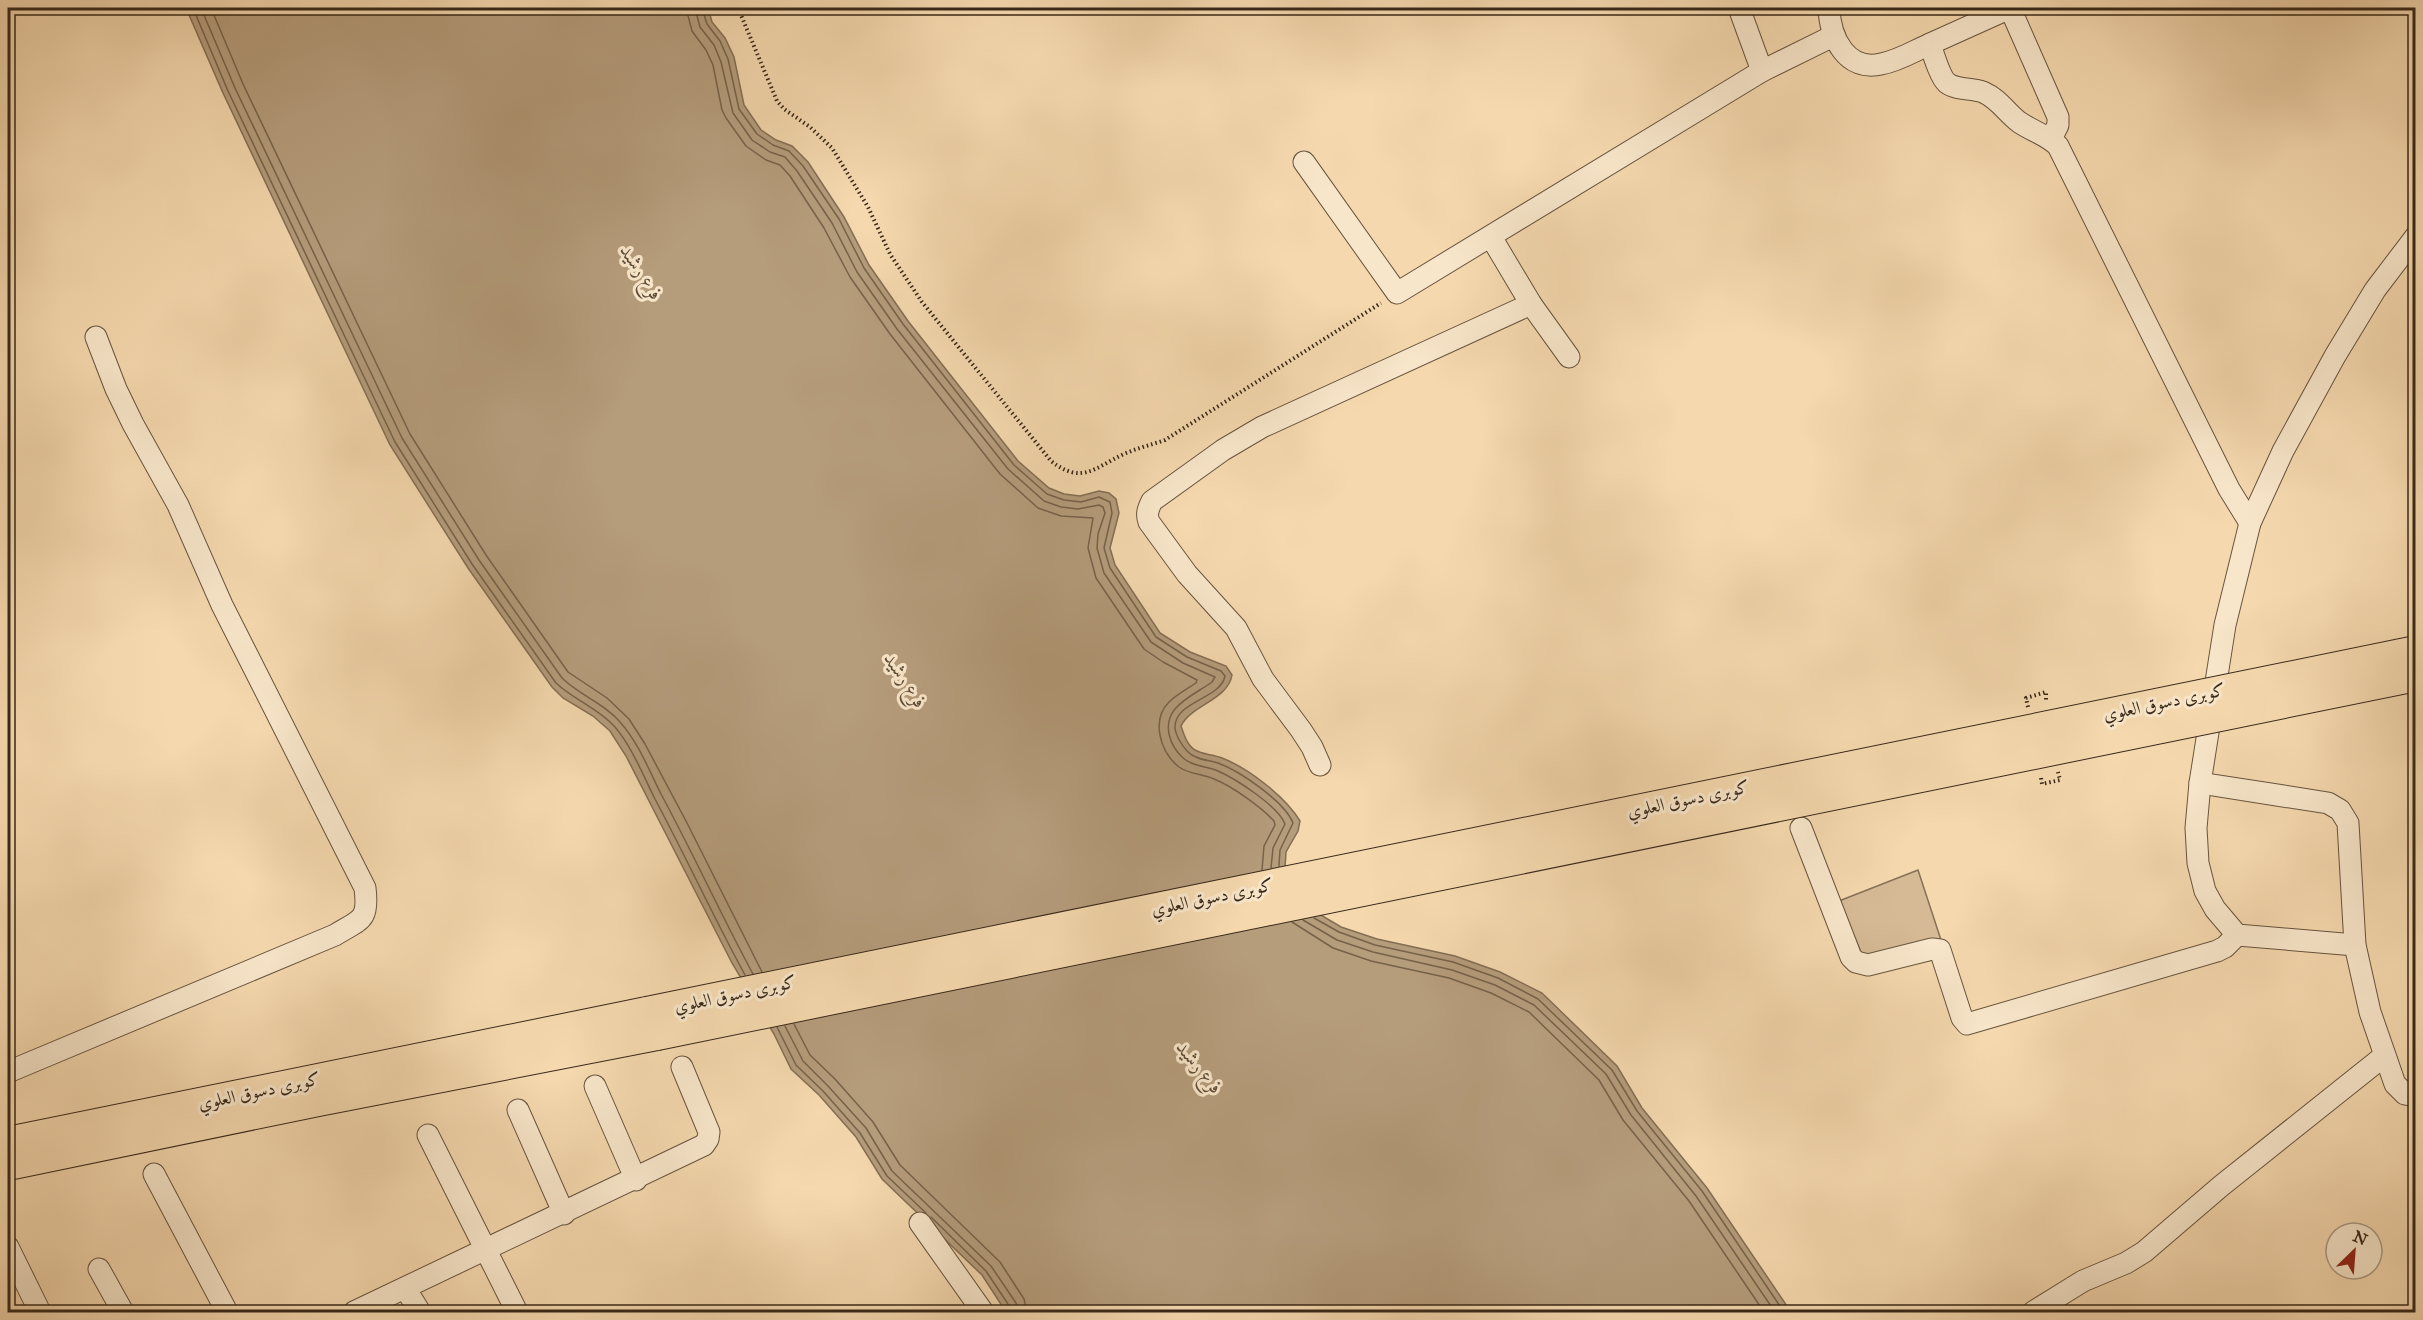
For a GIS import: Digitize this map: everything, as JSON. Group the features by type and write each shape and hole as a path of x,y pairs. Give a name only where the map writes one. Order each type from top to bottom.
{"highway":[{"name":"كوبرى دسوق العلوي","path":"8,1165 318,1101 652,1023 2415,651"},
{"name":"كوبرى دسوق العلوي","path":"8,1142 652,1023 2415,676"}],"street":[{"path":"1738,8 1762,71"},
{"path":"1828,8 1833,36 1840,50 1852,61 1865,65 1880,65 2010,8 2058,117 2058,125 2051,139"},
{"path":"1304,162 1396,293 1762,71 1833,36"},
{"path":"1930,44 1944,80 1948,84 1981,92 1994,98 2015,119 2029,129 2051,139 2064,157 2229,489 2250,523"},
{"path":"2237,935 2215,909 2205,891 2198,863 2196,828 2200,783 2225,625 2250,523 2283,451 2335,356 2375,290 2415,236"},
{"path":"1491,237 1532,304 1569,357"},
{"path":"1320,765 1301,730 1263,679 1236,628 1187,574 1149,522 1148,513 1152,501 1223,450 1262,427 1532,304"},
{"path":"8,1071 335,935 360,920 367,908 365,888 222,605 178,505 133,424 116,389 96,337"},
{"path":"2200,783 2328,803 2340,810 2348,823 2355,945 2370,1012 2395,1084 2405,1094 2415,1096"},
{"path":"1801,828 1851,957 1856,962 1868,965 1932,949 1940,950 1962,1018 1967,1024 2217,951 2237,935 2355,945"},
{"path":"2033,1312 2083,1281 2126,1263 2144,1252 2221,1186 2384,1056"},
{"path":"354,1312 636,1180 707,1143 709,1132 682,1067"},
{"path":"595,1086 636,1180"},
{"path":"518,1110 564,1214"},
{"path":"428,1135 517,1312"},
{"path":"154,1174 227,1312"},
{"path":"920,1224 983,1312"},
{"path":"8,1247 39,1312"},
{"path":"99,1269 123,1312"},
{"path":"405,1288 420,1312"}],"path":[{"path":"738,8 777,101 832,148 868,207 890,254 922,302 1051,461 1064,471 1074,474 1086,473 1125,454 1165,440 1396,293"},
{"path":"2026,698 2046,692 2048,700 2040,702"},
{"path":"2042,784 2060,780 2058,774"}],"shaded area":[{"path":"1918,870 1942,943 1866,964 1839,901"}],"water":[{"name":"فرع رشيد","path":"186,8 708,8 712,22 725,38 734,57 744,105 761,130 776,140 792,146 808,162 844,217 869,265 908,321 1018,461 1049,488 1064,494 1080,496 1099,491 1109,493 1116,499 1119,513 1110,548 1115,565 1160,633 1190,652 1226,666 1232,675 1224,691 1193,713 1181,726 1186,740 1195,750 1222,758 1254,776 1286,802 1294,812 1300,821 1298,831 1286,852 1285,868 1309,908 1341,927 1377,939 1455,956 1500,972 1542,993 1617,1066 1642,1108 1707,1188 1791,1312 1006,1312 982,1275 882,1179 856,1137 819,1095 791,1069 774,1034 732,963 626,756 610,731 593,716 563,698 552,687 468,568 390,445 223,93"}]}
